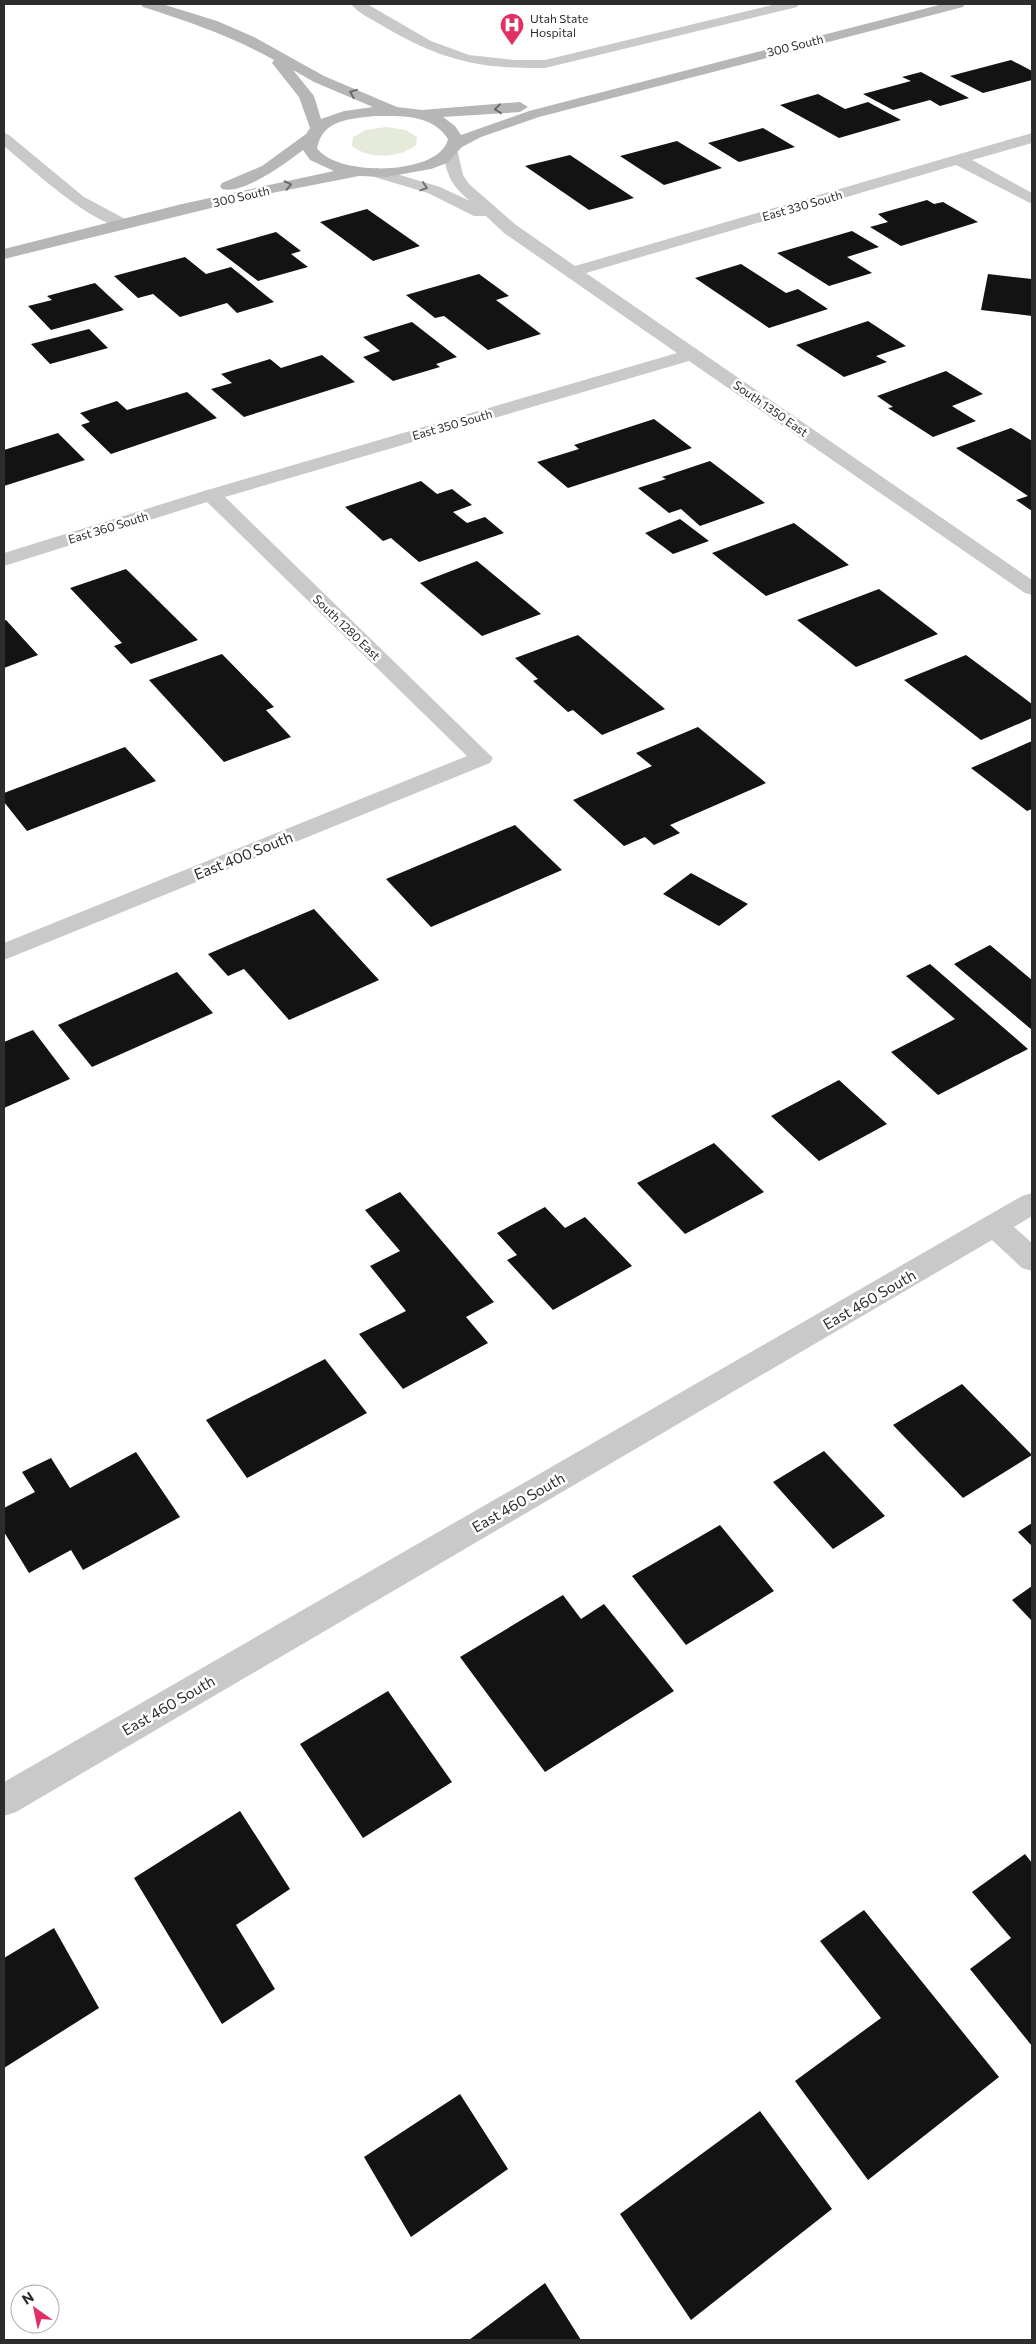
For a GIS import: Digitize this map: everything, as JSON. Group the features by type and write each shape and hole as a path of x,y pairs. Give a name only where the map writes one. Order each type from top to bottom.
{"street":[{"path":"148,4 212,24 262,47 320,80 399,111 421,114 439,121 451,129 456,139 453,148"},
{"path":"358,4 416,41 442,53 469,61 511,66 546,64 792,4"},
{"name":"300 South","path":"4,254 121,223 287,186 370,172 402,171 425,166 442,159 453,148 476,134 534,114 632,87 958,4"},
{"path":"262,47 285,70 306,96 313,133 309,148 317,158 332,166 370,172"},
{"name":"300 South","path":"421,114 536,106 632,87"},
{"name":"300 South","path":"121,223 242,181 268,169 332,120 352,114 375,111 399,111"},
{"path":"4,138 78,200 121,223"},
{"name":"East 330 South","path":"572,272 1032,138"},
{"name":"South 1350 East","path":"453,148 455,175 463,187 510,228 1032,589"},
{"path":"960,160 1032,199"},
{"name":"South 1350 East","path":"370,172 434,190 510,228"},
{"name":"East 350 South","path":"211,495 692,354"},
{"name":"East 360 South","path":"4,560 211,495"},
{"name":"South 1280 East","path":"211,495 482,758"},
{"name":"East 400 South","path":"4,952 482,758"},
{"name":"East 460 South","path":"4,1800 1032,1204"},
{"path":"995,1226 1032,1260"}],"green space":[{"path":"386,127 406,130 417,137 416,145 401,153 384,156 367,154 352,146 353,137 366,130"}],"building":[{"path":"1011,60 1032,71 1032,80 983,93 950,76"},
{"path":"921,72 969,98 940,106 930,100 893,110 863,94 911,81 902,77"},
{"path":"818,94 845,109 868,102 901,120 839,138 780,105"},
{"path":"763,128 795,147 739,162 708,143"},
{"path":"677,141 722,168 664,185 620,156"},
{"path":"570,155 634,198 589,210 525,166"},
{"path":"927,200 934,204 943,202 978,222 901,246 870,227 888,222 878,214"},
{"path":"367,209 420,246 373,261 320,222"},
{"path":"852,231 879,247 847,257 872,273 829,286 777,253"},
{"path":"276,232 301,251 291,254 308,267 258,281 216,249"},
{"path":"185,257 206,274 231,267 274,302 237,313 227,303 180,317 153,294 138,298 114,276"},
{"path":"741,264 786,293 798,289 828,309 769,328 695,278"},
{"path":"479,274 509,296 496,300 541,334 488,350 444,316 435,318 406,295"},
{"path":"988,274 1032,279 1032,316 981,310"},
{"path":"95,283 124,310 51,330 28,306 52,300 47,296"},
{"path":"868,321 906,346 876,356 887,362 844,377 796,345"},
{"path":"412,322 457,357 436,364 440,367 393,381 363,357 380,351 363,337"},
{"path":"89,329 108,348 50,364 31,344"},
{"path":"322,355 355,382 244,417 211,389 232,383 221,374 270,359 281,368"},
{"path":"946,371 983,394 952,406 976,421 933,437 888,408 893,407 877,396"},
{"path":"187,392 217,418 111,454 81,425 90,422 80,413 117,401 127,410"},
{"path":"654,419 692,448 568,488 537,462 579,449 574,445"},
{"path":"1011,428 1032,441 1032,511 1016,500 1028,496 956,448"},
{"path":"58,433 85,460 4,486 4,450"},
{"path":"710,461 765,503 700,526 681,509 669,513 638,488 666,479 662,477"},
{"path":"421,481 437,494 452,489 472,505 453,512 467,523 485,517 504,533 419,562 391,538 383,541 345,507"},
{"path":"680,519 709,541 673,554 645,533"},
{"path":"794,523 849,565 766,596 712,553"},
{"path":"477,561 541,614 482,636 420,583"},
{"path":"126,569 198,640 131,664 114,646 122,643 70,588"},
{"path":"879,589 938,634 856,667 797,620"},
{"path":"6,620 38,655 4,668 4,621"},
{"path":"578,635 665,709 602,735 573,710 568,712 533,681 538,679 515,658"},
{"path":"222,654 274,707 266,710 291,737 224,762 149,680"},
{"path":"966,655 1032,704 1032,718 981,740 904,680"},
{"path":"698,727 766,783 670,825 680,833 654,845 645,837 624,846 573,800 652,766 636,753"},
{"path":"1032,741 1032,809 1027,811 971,768"},
{"path":"125,747 156,781 27,831 4,802 4,793"},
{"path":"515,825 562,870 431,927 386,879"},
{"path":"691,873 748,904 719,926 663,894"},
{"path":"314,909 379,980 289,1020 244,969 228,976 208,954"},
{"path":"990,945 1032,980 1032,1030 954,964"},
{"path":"930,964 1028,1049 938,1095 891,1052 955,1019 906,976"},
{"path":"177,972 213,1013 92,1067 58,1025"},
{"path":"33,1030 70,1079 4,1108 4,1042"},
{"path":"839,1080 887,1124 819,1161 771,1116"},
{"path":"714,1143 764,1192 685,1234 637,1183"},
{"path":"400,1192 494,1302 466,1317 488,1343 403,1389 359,1334 406,1311 370,1266 400,1251 365,1210"},
{"path":"545,1207 565,1228 585,1217 632,1266 553,1310 507,1260 517,1255 497,1233"},
{"path":"325,1359 367,1413 247,1478 206,1420"},
{"path":"962,1384 1032,1455 963,1498 893,1425"},
{"path":"824,1451 885,1516 833,1549 773,1482"},
{"path":"136,1452 180,1517 83,1570 71,1550 29,1573 4,1532 4,1508 35,1492 22,1472 51,1458 70,1488"},
{"path":"1032,1523 1032,1546 1018,1532"},
{"path":"720,1525 774,1591 686,1645 632,1576"},
{"path":"1032,1586 1032,1621 1012,1600"},
{"path":"563,1595 581,1619 604,1604 674,1691 545,1772 460,1657"},
{"path":"388,1691 452,1782 363,1838 300,1744"},
{"path":"240,1811 290,1889 236,1925 275,1989 222,2024 134,1878"},
{"path":"1025,1854 1032,1863 1032,2046 970,1969 1011,1938 972,1892"},
{"path":"864,1910 999,2077 868,2180 795,2081 881,2018 820,1941"},
{"path":"54,1928 99,2008 4,2068 4,1958"},
{"path":"460,2094 508,2169 411,2237 364,2157"},
{"path":"760,2111 832,2209 691,2320 620,2214"},
{"path":"545,2283 581,2340 469,2340"}],"place":[{"name":"Utah State Hospital","path":"512,46"}]}
